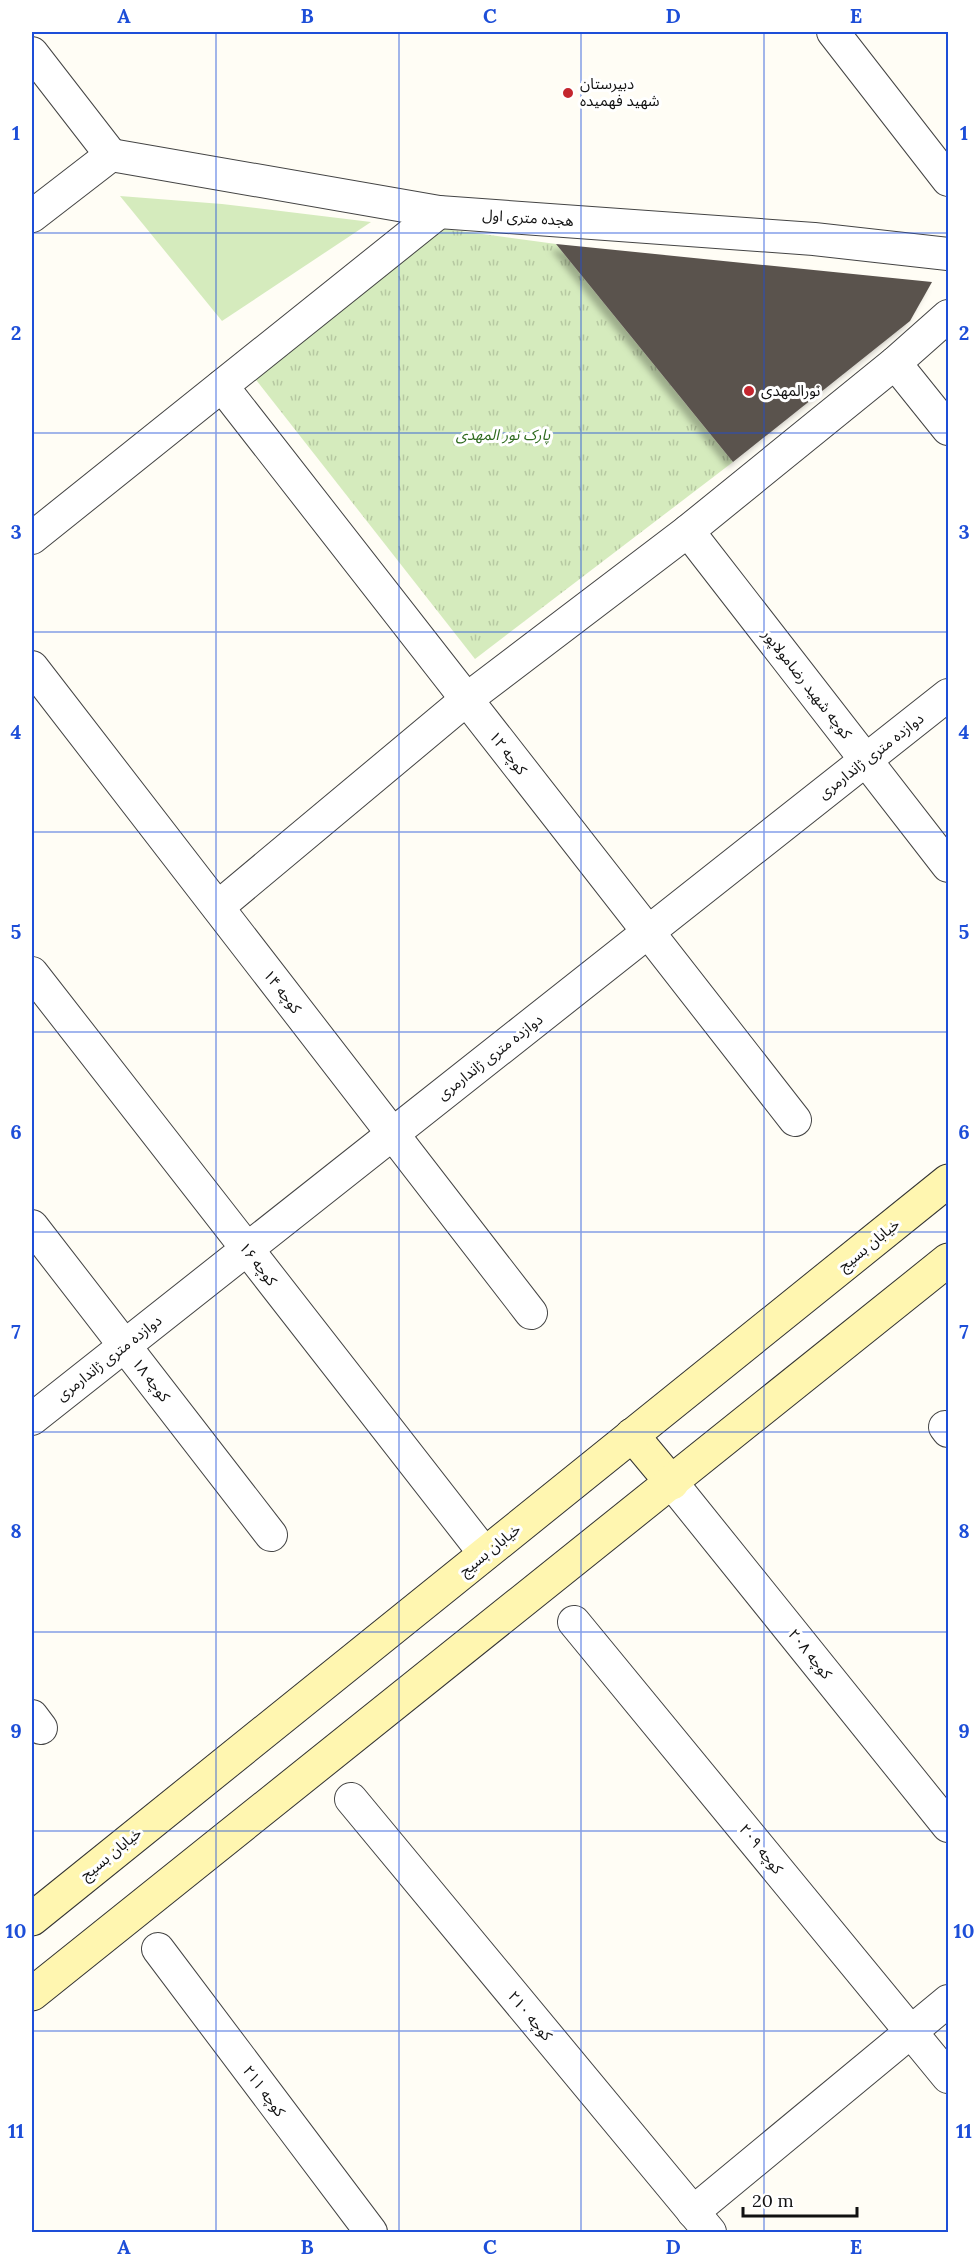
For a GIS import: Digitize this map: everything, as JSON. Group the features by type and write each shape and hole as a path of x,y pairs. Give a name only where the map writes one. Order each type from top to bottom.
{"main road":[{"name":"خیابان بسیج","path":"32,1919 948,1181"},
{"path":"32,1994 948,1260"},
{"path":"632,1436 672,1483"}],"street":[{"path":"833,32 948,180"},
{"path":"32,53 111,155 32,216"},
{"name":"هجده متری اول","path":"111,155 439,212 814,239 948,254"},
{"path":"32,538 439,212"},
{"path":"218,907 467,699 687,531 895,363 948,316"},
{"path":"895,363 948,429"},
{"name":"۱۲ کوچه","path":"222,386 795,1120"},
{"name":"کوچه شهید رضامولاپور","path":"687,531 948,866"},
{"name":"‍‍ ۱۴ کوچه","path":"32,667 531,1313"},
{"name":"دوازده متری ژاندارمری","path":"32,1419 948,695"},
{"name":"۱۶ کوچه","path":"32,974 485,1554"},
{"name":"۱۸ کوچه","path":"32,1226 271,1535"},
{"name":"۲۰۸ کوچه","path":"672,1483 948,1826"},
{"name":"۲۰۹ کوچه","path":"574,1622 948,2077"},
{"name":"۲۱۰ کوچه","path":"351,1799 702,2222"},
{"name":"کوچه ۲۱۱","path":"158,1949 371,2232"},
{"path":"702,2222 948,2001"}],"green space":[{"path":"120,196 222,204 371,222 222,321"},
{"name":"پارک نور المهدی","path":"438,228 556,244 733,462 475,659 253,376"}],"building":[{"name":"نورالمهدی","path":"556,244 932,282 910,321 733,462"}],"place":[{"name":"دبیرستان شهید فهمیده","path":"568,93"},
{"name":"نورالمهدی","path":"749,391"}]}
